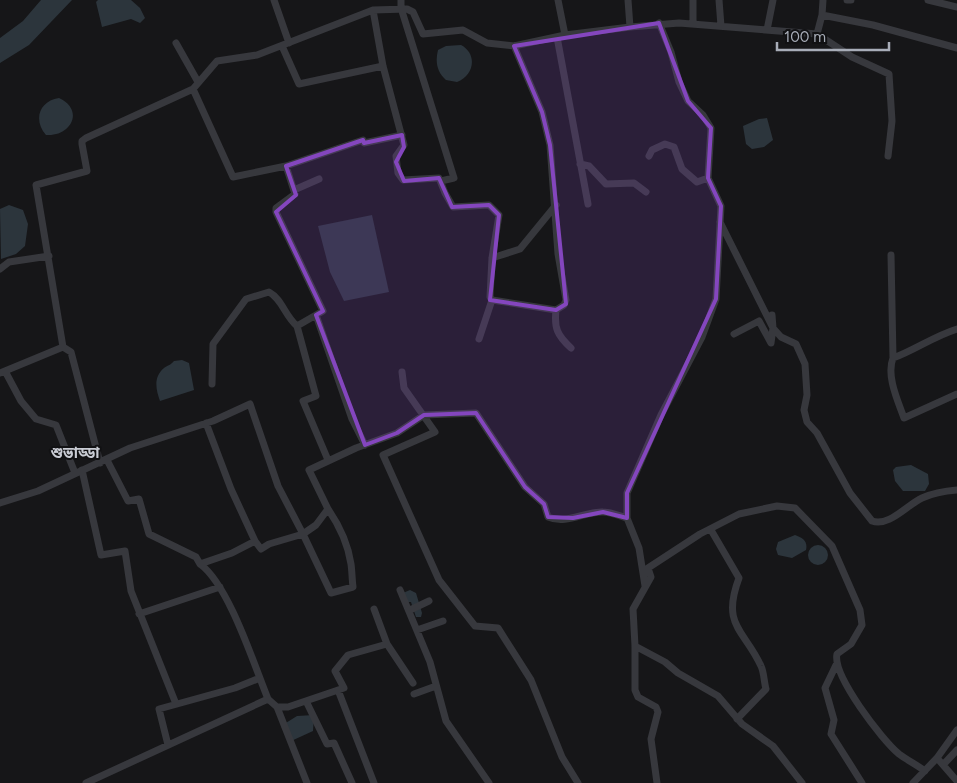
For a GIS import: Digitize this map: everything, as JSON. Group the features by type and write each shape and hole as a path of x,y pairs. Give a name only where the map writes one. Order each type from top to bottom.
{"street":[{"path":"274,0 299,84 383,66"},
{"path":"401,0 401,8 454,178 442,181"},
{"path":"558,0 565,35"},
{"path":"628,0 630,27"},
{"path":"693,0 693,24"},
{"path":"719,0 721,26"},
{"path":"767,30 773,0"},
{"path":"817,34 822,15 823,0"},
{"path":"928,0 957,7"},
{"path":"307,783 278,707 268,699 220,587 196,557 149,534 139,499 128,501 103,461 71,352 63,347 36,185 86,172 88,169 82,141 193,89 218,61 258,55 373,10 401,8 413,12 424,34 463,30 487,43 514,46 565,35 659,23 817,34 852,57 888,74 892,122 888,156"},
{"path":"373,10 383,66 404,147 396,156 398,173 403,180 433,176 440,178 445,193 453,207 489,205 496,210 500,220 492,258 490,297 492,300 479,339"},
{"path":"822,15 873,25 957,48"},
{"path":"645,586 639,548 627,518 627,493 661,415 702,337 716,299 721,206 708,178 711,128 704,115 688,101 659,23"},
{"path":"556,37 588,204"},
{"path":"176,43 198,82"},
{"path":"492,300 556,310 564,305 566,300 558,254 556,205 550,145 542,112 514,46"},
{"path":"193,89 233,177 286,166 363,140 364,143 402,135"},
{"path":"649,156 652,150 665,144 674,147 682,169 698,182 708,178"},
{"path":"580,164 589,166 606,184 634,183 646,192"},
{"path":"286,166 294,190 294,196 276,208 276,212 323,311 297,326"},
{"path":"294,190 319,179"},
{"path":"492,258 520,249 556,205"},
{"path":"720,221 773,328 781,337 796,344 805,364 807,395 804,410 807,422 817,433 850,493 872,521 884,522 910,504 934,493 957,490"},
{"path":"891,255 893,358 890,366 894,388 904,418 957,394"},
{"path":"0,269 9,262 49,256"},
{"path":"212,384 213,344 246,299 269,292 275,295 290,320 297,326 316,396 303,401 328,460"},
{"path":"556,310 554,326 559,338 571,348"},
{"path":"316,315 352,419 365,445"},
{"path":"734,334 759,322 771,343 772,315"},
{"path":"893,358 913,351 938,335 957,329"},
{"path":"63,347 2,372 21,401 36,419 56,425 78,472 102,555 126,551 131,591 176,704"},
{"path":"402,372 404,388 435,432 383,455 439,580 475,626 498,628 531,680 562,758 578,783"},
{"path":"0,502 38,491 130,448 206,424 250,404 264,450 278,486 331,593 354,587 350,573 351,565 338,525 309,470 328,460 397,433 424,415 476,413 525,486 544,504 548,517 555,520 603,512 627,518"},
{"path":"206,424 231,489 255,541 261,549 269,544 303,534 316,525 328,509"},
{"path":"658,783 651,739 658,712 656,707 638,697 634,690 636,646 633,609 650,577 648,568 700,534 739,514 777,506 795,508 805,516 832,546 861,616 862,625 851,644 837,654 836,665 825,688 834,720 832,734 862,783"},
{"path":"711,530 739,578 733,595 734,624 762,667 766,689 738,719"},
{"path":"200,564 232,553 255,541"},
{"path":"139,614 220,587"},
{"path":"400,590 410,610 446,721 489,783"},
{"path":"410,610 430,601"},
{"path":"374,609 386,644 413,683"},
{"path":"417,630 443,621"},
{"path":"278,707 306,701 344,688 335,671 348,655 386,644"},
{"path":"636,646 718,696 738,719 762,740 773,746 802,783"},
{"path":"836,665 843,680 879,734 899,754 925,771"},
{"path":"168,745 159,709 236,688 260,678"},
{"path":"414,694 436,686"},
{"path":"338,690 374,783"},
{"path":"86,783 268,699"},
{"path":"306,701 327,744 334,743 352,783"},
{"path":"913,783 938,758 957,730"},
{"path":"943,765 957,750"},
{"path":"938,758 957,781"}],"highlighted area":[{"path":"659,23 688,101 711,128 708,178 721,206 716,299 627,493 627,518 603,512 573,518 548,517 544,504 525,487 476,413 424,415 397,433 365,445 316,315 323,311 276,212 296,195 286,166 363,140 364,143 402,135 404,147 396,162 404,181 439,178 452,207 489,205 499,215 490,300 556,310 566,304 550,145 542,112 514,46"}],"shaded area":[{"path":"41,0 72,0 29,45 0,63 0,38 23,21"},
{"path":"98,0 131,0 140,8 145,18 140,23 131,19 102,27 96,2"},
{"path":"461,45 470,54 472,59 470,70 463,79 457,82 446,80 438,66 438,50 446,46"},
{"path":"59,98 67,103 71,109 72,122 62,132 46,135 40,123 40,112 47,103"},
{"path":"767,118 773,140 764,147 752,149 746,144 743,126 759,119"},
{"path":"9,205 23,210 28,224 25,246 16,254 1,259 0,209"},
{"path":"372,215 389,292 344,301 330,272 318,226"},
{"path":"182,360 189,363 194,390 160,401 157,388 158,375 174,361"},
{"path":"911,465 928,474 929,484 925,491 903,491 895,481 893,470 896,467"},
{"path":"795,535 804,540 806,550 792,558 778,555 776,549 778,542"},
{"path":"818,545 825,548 828,555 825,562 818,565 811,562 808,555 811,548"},
{"path":"410,590 416,593 422,613 421,617 416,617 411,602 406,602 403,593"},
{"path":"314,715 313,731 289,742 281,726 297,716"}],"district":[{"name":"শুভাড্ডা","path":"75,453"}]}
